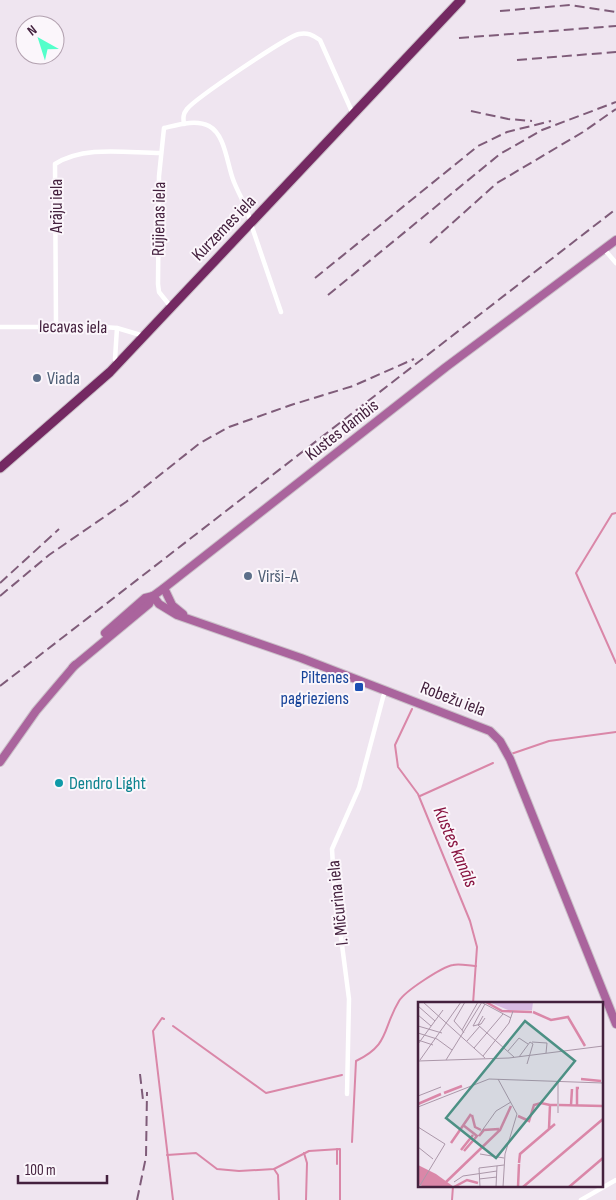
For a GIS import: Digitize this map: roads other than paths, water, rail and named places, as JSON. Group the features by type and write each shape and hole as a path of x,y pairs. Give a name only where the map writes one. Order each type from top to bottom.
{"highway":[{"name":"Kurzemes iela","path":"0,468 117,365 461,0"}],"main road":[{"name":"Kustes dambis","path":"0,762 36,711 73,667 149,604 154,596 551,288 616,240"},
{"name":"Robežu iela","path":"164,588 172,605 187,617"},
{"name":"Robežu iela","path":"154,596 169,612 478,724 490,731 500,741 510,759 616,1024"}],"street":[{"path":"281,312 250,224 248,210 233,181 221,143 214,130 199,123 184,124 183,116 187,109 206,94 288,39 304,33 320,40 353,114"},
{"name":"Rūjienas iela","path":"171,307 159,292 158,284 161,153 164,128 184,124"},
{"name":"Arāju iela","path":"56,326 56,164 68,156 82,153 161,153"},
{"path":"604,249 616,263"},
{"name":"Iecavas iela","path":"0,327 117,328 145,336"},
{"path":"117,328 115,359 117,365"},
{"name":"I. Mičurina iela","path":"347,1094 349,1000 334,883 332,849 359,788 385,690"},
{"path":"604,1187 616,1180"},
{"path":"581,1200 602,1188"}],"waterway":[{"path":"616,513 612,514 576,573 616,663"},
{"name":"Kustes kanāls","path":"412,709 395,745 398,767 418,794 470,921 477,947 473,1002"},
{"path":"511,754 549,741 616,732"},
{"path":"420,796 493,763"},
{"path":"352,1142 356,1061 375,1049 384,1036 399,1001 408,991 453,965 476,966"},
{"path":"164,1019 162,1018 153,1031 173,1200"},
{"path":"173,1026 266,1093 342,1075"},
{"path":"337,1149 337,1164"},
{"path":"167,1155 196,1153 217,1169 239,1171 274,1169 309,1151 340,1149 340,1200"},
{"path":"304,1153 307,1163 306,1200"},
{"path":"274,1169 278,1175 279,1200"},
{"name":"Kustes kanāls","path":"452,1200 453,1188"}],"railway":[{"path":"500,11 570,5 616,12"},
{"path":"459,38 616,26"},
{"path":"517,60 616,52"},
{"path":"328,295 500,154 542,130 616,102"},
{"path":"430,243 497,183 583,132 616,109"},
{"path":"471,111 508,119 532,121"},
{"path":"315,278 478,146 507,132 551,121"},
{"path":"0,686 616,209"},
{"path":"0,596 49,555 126,502 200,443 229,427 353,386 414,359"},
{"path":"0,583 59,529"},
{"path":"140,1074 143,1100"},
{"path":"137,1200 146,1157 147,1092"}],"place":[{"name":"Viada","path":"37,378"},
{"name":"Virši-A","path":"248,576"},
{"name":"Piltenes pagrieziens","path":"359,687"},
{"name":"Dendro Light","path":"59,783"}]}
